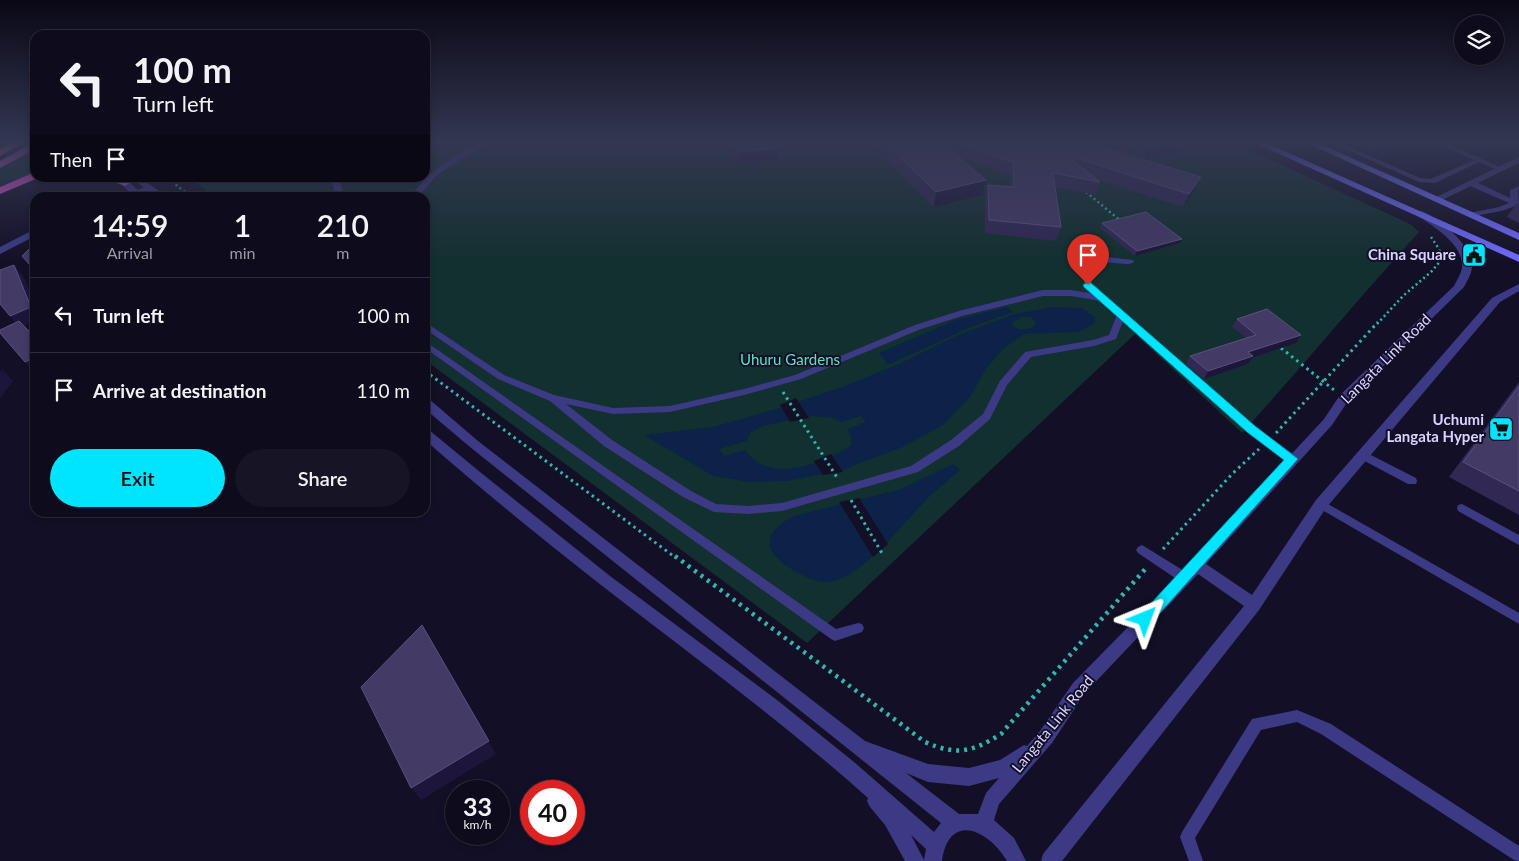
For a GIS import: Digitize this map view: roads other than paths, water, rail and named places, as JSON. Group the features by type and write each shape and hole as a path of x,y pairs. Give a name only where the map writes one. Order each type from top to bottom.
{"highway":[{"path":"0,191 17,183"}],"main road":[{"path":"1351,183 1519,259"},
{"path":"1401,183 1519,237"}],"street":[{"path":"125,183 136,192"},
{"path":"142,183 154,192"},
{"path":"1437,199 1471,183"},
{"path":"143,192 148,188"},
{"name":"Langata Link Road","path":"983,824 992,799 1046,737 1078,688 1185,578 1292,459 1328,422 1344,398 1459,287 1467,268 1465,256 1458,245 1419,213"},
{"path":"0,250 30,235"},
{"path":"1050,861 1254,605 1321,504 1496,300 1519,287"},
{"path":"430,406 474,444 956,823"},
{"path":"430,436 597,574 771,706 848,768 934,853 940,835 956,823 967,822 983,824 1007,844 1017,861"},
{"path":"1196,565 1254,605"},
{"path":"854,743 928,773 969,777 1004,768 1046,737"},
{"path":"848,768 891,818 915,861"}],"lane":[{"path":"1471,183 1517,203"},
{"path":"1517,203 1514,190 1519,188"},
{"path":"1472,215 1501,209 1517,203"},
{"path":"1130,262 1111,258 1090,266 1087,275 1088,285 1268,441 1292,459"},
{"path":"430,328 501,377 552,398 613,411 670,409 798,377 918,327 988,306 1043,293 1071,293 1104,299"},
{"path":"552,398 608,442 688,494 714,508 748,510 782,507 914,468 955,443 987,416 1003,383 1028,354 1114,337 1121,315"},
{"path":"430,348 835,635 858,628"},
{"path":"1363,455 1412,481"},
{"path":"1321,504 1519,619"},
{"path":"1462,508 1519,540"},
{"path":"1142,550 1185,578"},
{"path":"1196,861 1188,837 1257,724 1297,716 1326,729 1519,855"}],"water":[{"path":"1007,307 1013,312 973,326 888,365 879,353 956,320"},
{"path":"1053,307 1082,308 1095,317 1094,324 1078,332 1024,334 1002,350 986,369 970,397 943,425 905,446 843,470 786,481 749,482 713,476 644,435 713,427 780,408 845,386 901,363 956,336 1014,314","holes":["1022,317 1030,317 1034,320 1035,326 1021,329 1013,326 1011,323","810,416 834,418 841,422 861,416 866,422 847,429 851,437 851,446 825,459 796,468 781,469 767,467 755,461 745,450 724,456 719,449 747,441 750,433 763,426"]},
{"path":"953,464 960,470 931,495 884,546 857,569 843,578 830,582 814,580 796,572 779,560 770,547 773,532 781,524 794,516 901,489"}],"place":[{"name":"China Square","path":"1474,255"},
{"name":"Uchumi Langata Hyper","path":"1501,429"}],"park label":[{"name":"Uhuru Gardens","path":"790,360"}]}
